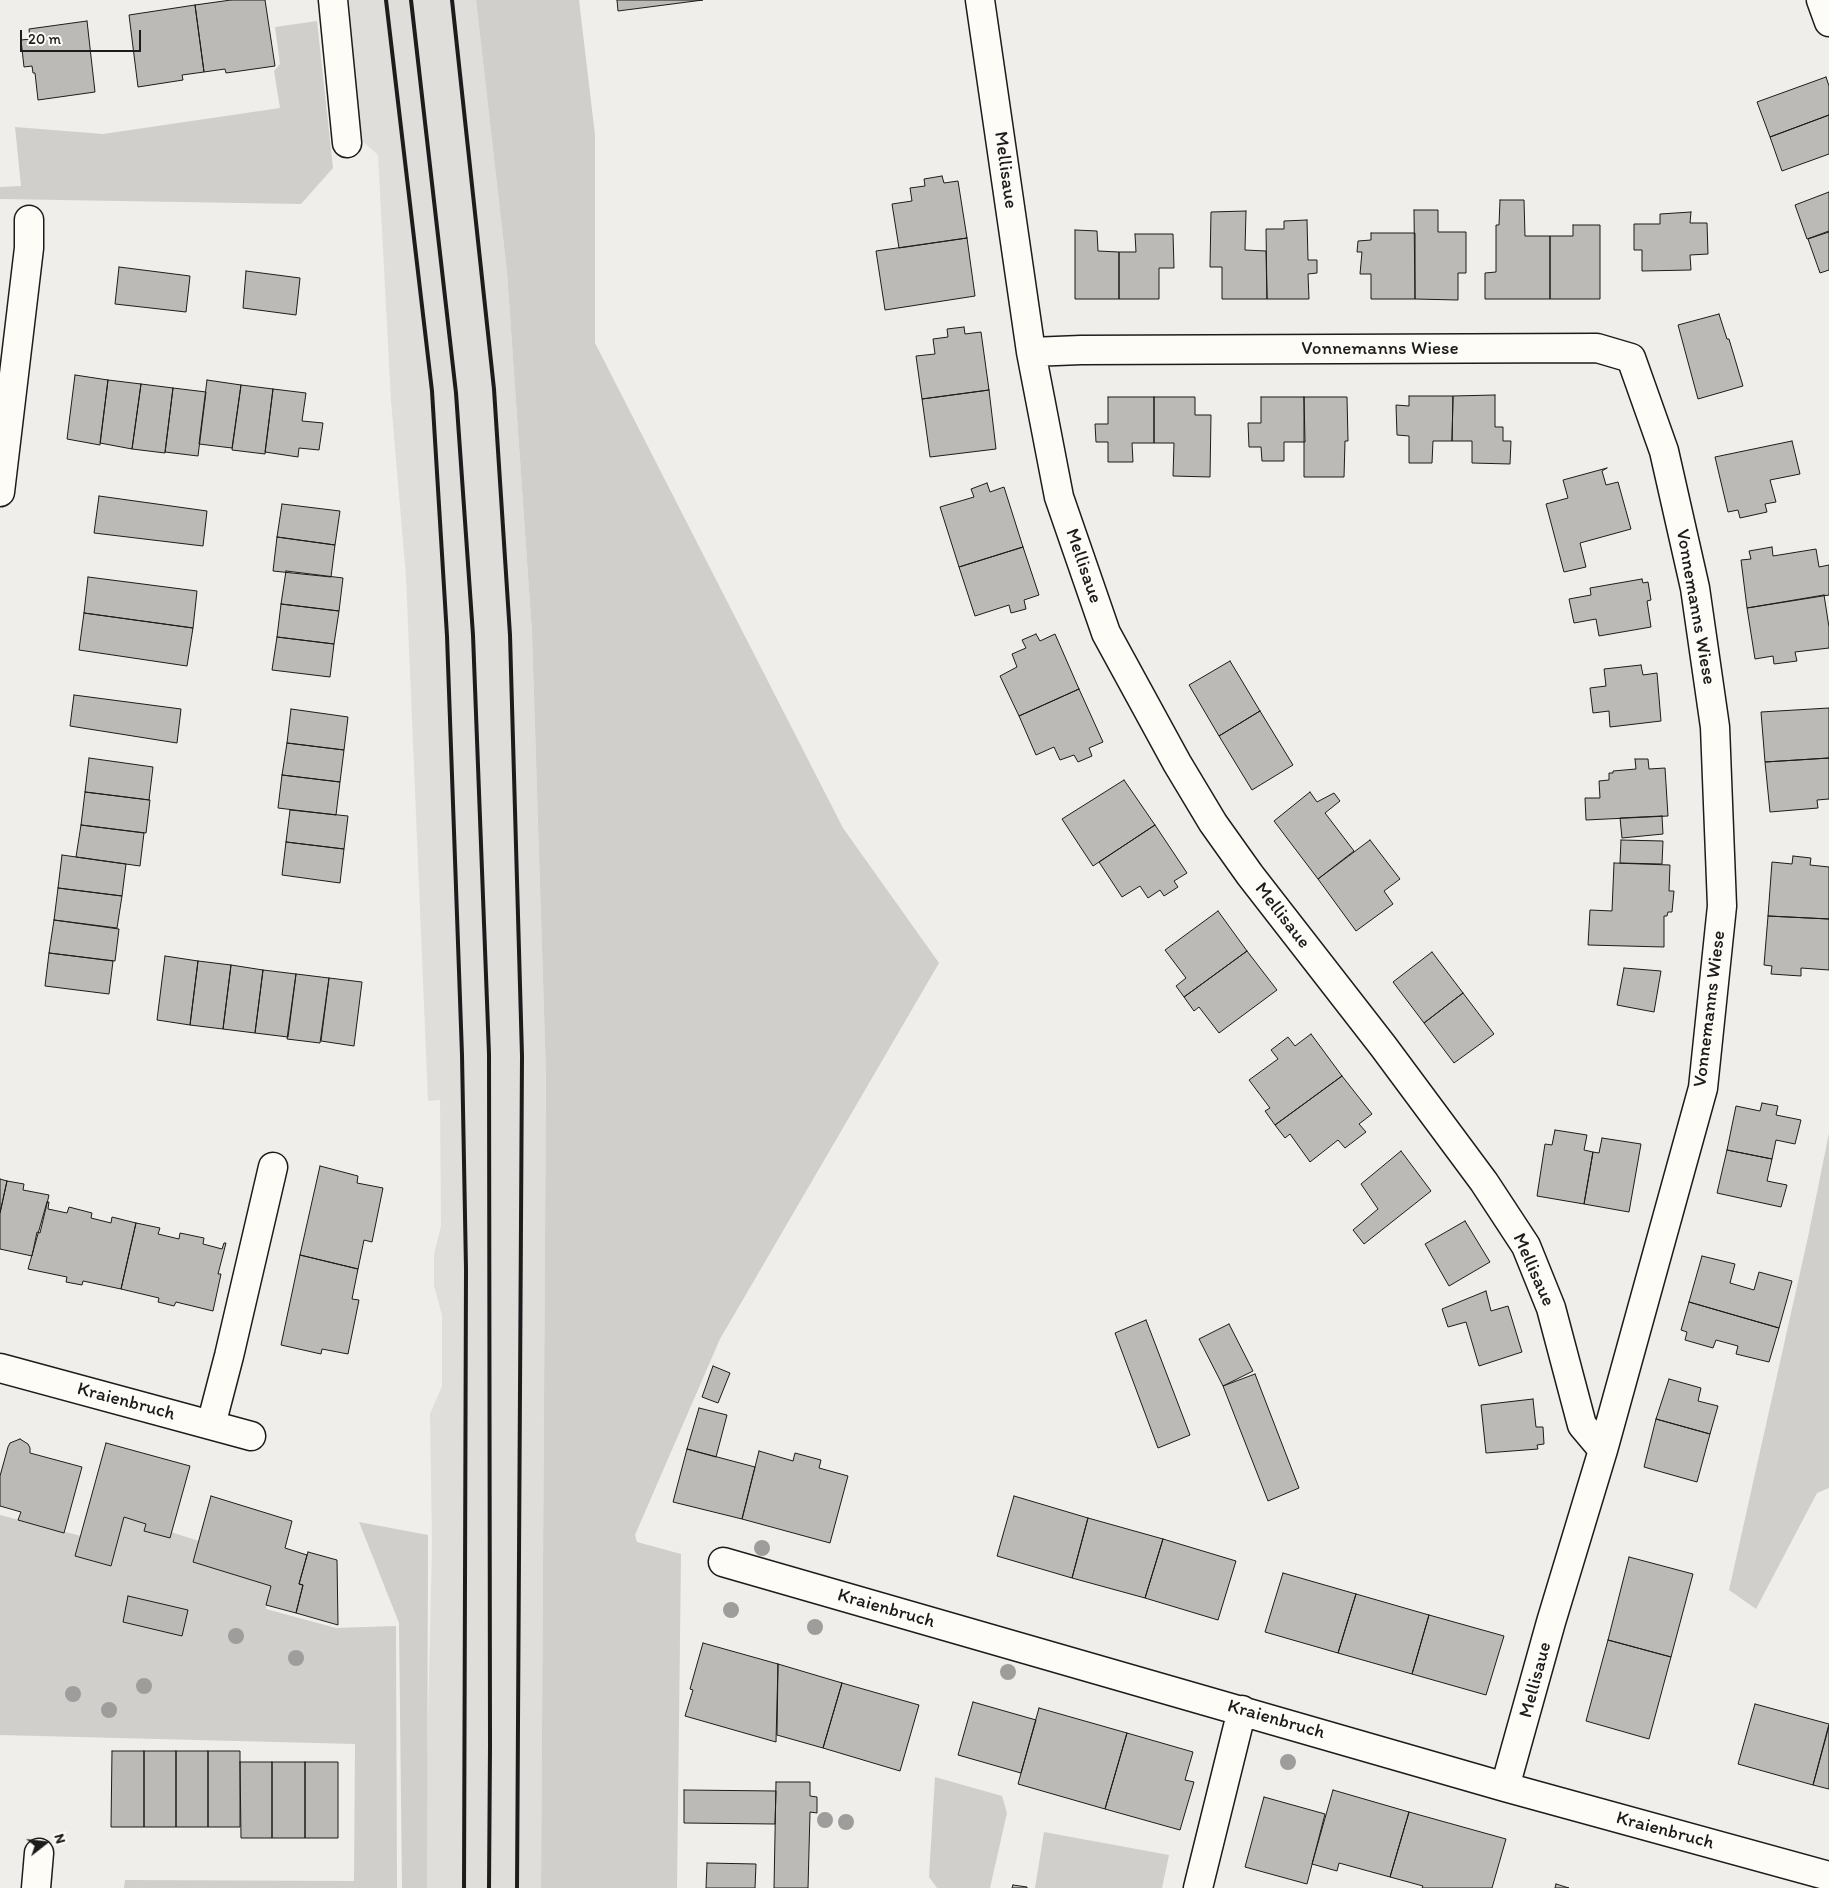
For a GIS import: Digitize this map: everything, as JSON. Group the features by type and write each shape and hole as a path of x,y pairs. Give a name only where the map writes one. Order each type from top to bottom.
{"street":[{"path":"333,0 347,144"},
{"name":"Mellisaue","path":"980,0 1031,352 1059,497 1106,633 1177,764 1214,823 1250,875 1383,1046 1484,1182 1526,1246 1551,1308 1582,1425 1603,1450 1551,1622 1505,1787"},
{"path":"1821,0 1829,22"},
{"path":"0,492 29,248 29,220"},
{"name":"Vonnemanns Wiese","path":"1031,352 1597,348 1631,358 1664,451 1695,588 1715,727 1722,906 1702,1088 1603,1450"},
{"path":"211,1425 273,1167"},
{"name":"Kraienbruch","path":"0,1368 251,1436"},
{"name":"Kraienbruch","path":"723,1562 1505,1787 1829,1876"},
{"path":"1198,1888 1242,1710"},
{"path":"36,1888 39,1853"}],"shaded area":[{"path":"342,0 476,0 507,272 532,633 546,1076 541,1888 427,1888 427,1759 432,1546 430,1414 442,1386 442,1315 434,1286 434,1254 441,1226 440,1100 428,1101 406,577 391,401 378,155 361,140"},
{"path":"476,0 579,0 595,135 595,343 843,828 939,963 720,1339 635,1535 637,1542 681,1554 677,1888 541,1888 546,1076 532,633 507,272"},
{"path":"317,21 333,168 301,204 0,199 0,187 21,186 15,127 103,134 280,108 274,71 280,64 275,27"},
{"path":"1829,1133 1829,1488 1817,1493 1756,1609 1729,1590 1808,1237"},
{"path":"0,1515 81,1536 75,1556 111,1566 124,1517 199,1541 193,1562 271,1586 266,1609 336,1628 396,1626 397,1888 124,1888 125,1880 354,1881 355,1744 0,1735"},
{"path":"359,1522 428,1535 427,1888 402,1888 399,1623"},
{"path":"935,1777 1002,1796 1007,1813 990,1888 937,1888 929,1877"},
{"path":"1044,1832 1169,1855 1162,1888 1035,1888"}],"building":[{"path":"231,0 265,0 275,66 226,73 225,69 204,72 195,5"},
{"path":"617,0 703,0 618,11"},
{"path":"195,5 204,72 182,75 183,80 138,87 129,15"},
{"path":"87,21 95,92 38,100 35,73 33,73 32,66 24,67 21,40 30,39 29,29"},
{"path":"1826,77 1829,86 1829,115 1770,137 1757,102"},
{"path":"1829,115 1829,154 1782,171 1770,137"},
{"path":"942,176 944,183 958,181 967,238 899,248 892,204 912,201 910,188 925,186 924,179"},
{"path":"1829,192 1829,231 1807,239 1795,205"},
{"path":"1500,200 1524,200 1525,236 1550,236 1550,299 1485,299 1485,273 1496,272 1496,225 1499,225"},
{"path":"1414,210 1438,210 1438,232 1466,232 1466,273 1458,273 1458,300 1415,299"},
{"path":"1246,211 1245,250 1266,251 1267,299 1222,299 1222,267 1210,267 1211,212"},
{"path":"1691,212 1690,223 1707,223 1708,254 1690,255 1691,270 1642,271 1642,250 1634,250 1634,224 1660,224 1660,214"},
{"path":"1307,220 1308,260 1317,260 1317,273 1308,274 1309,299 1267,299 1266,229 1284,229 1284,221"},
{"path":"1573,225 1600,225 1600,299 1550,299 1550,236 1573,236"},
{"path":"1075,230 1097,231 1098,251 1119,252 1119,299 1075,299"},
{"path":"1829,232 1829,270 1820,273 1808,239"},
{"path":"1371,233 1415,233 1415,299 1371,299 1371,274 1360,274 1362,252 1357,252 1358,241 1371,240"},
{"path":"1135,234 1173,234 1174,268 1159,268 1159,299 1119,299 1119,252 1136,252"},
{"path":"967,238 975,296 885,310 876,251"},
{"path":"119,267 190,276 186,312 115,304"},
{"path":"246,271 300,278 296,315 243,308"},
{"path":"1719,314 1727,339 1729,339 1743,386 1698,399 1678,325"},
{"path":"964,327 965,334 981,332 989,390 922,399 916,356 935,354 933,339 948,337 947,329"},
{"path":"75,375 108,380 100,445 67,439"},
{"path":"108,380 141,384 132,449 100,443"},
{"path":"207,380 241,385 232,448 199,444"},
{"path":"141,384 173,388 165,453 132,449"},
{"path":"241,385 273,389 265,454 232,450"},
{"path":"173,388 206,392 198,456 165,452"},
{"path":"273,389 306,393 302,421 323,423 319,450 299,448 298,457 265,452"},
{"path":"989,390 996,449 930,457 922,399"},
{"path":"1495,395 1495,427 1503,427 1503,441 1511,441 1510,464 1472,463 1472,441 1452,441 1453,396"},
{"path":"1409,396 1453,396 1452,441 1433,441 1432,463 1409,463 1409,436 1397,435 1396,405 1409,406"},
{"path":"1108,397 1154,397 1154,443 1132,443 1133,462 1108,462 1108,442 1096,442 1095,424 1108,424"},
{"path":"1154,397 1195,397 1195,415 1211,415 1210,477 1173,476 1174,443 1154,443"},
{"path":"1261,397 1304,397 1305,442 1284,442 1284,461 1262,461 1261,447 1249,447 1248,423 1261,423"},
{"path":"1304,397 1347,397 1348,441 1345,441 1344,477 1304,477"},
{"path":"1792,441 1800,474 1770,480 1776,502 1765,504 1767,512 1740,518 1738,510 1728,512 1715,457"},
{"path":"1607,468 1602,471 1606,485 1618,482 1631,529 1580,543 1586,567 1564,572 1546,504 1568,498 1563,480"},
{"path":"987,483 990,492 1004,487 1023,547 959,567 940,507 974,497 971,489"},
{"path":"99,496 207,511 203,546 94,533"},
{"path":"282,504 340,511 335,545 277,537"},
{"path":"277,537 335,545 331,577 273,571"},
{"path":"1023,547 1039,595 1024,600 1026,609 1011,613 1009,605 975,616 959,567"},
{"path":"1772,547 1773,556 1816,549 1819,567 1829,565 1829,595 1747,608 1741,560 1751,559 1749,551"},
{"path":"286,571 343,578 339,611 281,604"},
{"path":"88,577 197,591 193,628 84,613"},
{"path":"1642,579 1643,583 1648,582 1651,600 1647,601 1651,627 1599,636 1596,619 1574,623 1569,599 1591,595 1590,588"},
{"path":"1824,595 1829,627 1829,648 1795,652 1797,661 1774,664 1773,656 1755,659 1747,608"},
{"path":"281,604 339,611 334,644 277,637"},
{"path":"84,613 193,628 187,666 79,650"},
{"path":"1036,634 1040,641 1055,634 1079,689 1019,716 1000,676 1017,667 1012,654 1026,648 1022,640"},
{"path":"277,637 334,644 330,677 272,670"},
{"path":"1230,661 1260,711 1219,736 1189,685"},
{"path":"1641,665 1643,675 1657,673 1661,721 1610,727 1609,711 1593,713 1590,688 1606,686 1604,669"},
{"path":"1079,689 1103,742 1089,748 1092,756 1078,762 1074,755 1060,760 1054,747 1036,755 1019,716"},
{"path":"74,695 181,709 177,743 70,726"},
{"path":"1829,708 1829,758 1765,762 1761,712"},
{"path":"291,709 348,717 344,750 287,743"},
{"path":"1260,711 1293,765 1252,790 1219,736"},
{"path":"287,743 344,750 340,782 282,775"},
{"path":"89,758 153,767 149,800 85,792"},
{"path":"1829,758 1829,799 1817,800 1818,808 1770,812 1765,762"},
{"path":"1635,759 1648,759 1649,769 1665,768 1668,816 1586,820 1585,798 1600,798 1599,781 1609,780 1609,773 1613,773 1613,771 1636,769"},
{"path":"282,775 340,782 336,815 278,808"},
{"path":"1124,780 1155,825 1093,866 1062,819"},
{"path":"85,792 150,800 146,833 81,825"},
{"path":"1310,792 1317,802 1334,793 1340,801 1325,813 1354,851 1318,879 1274,821"},
{"path":"290,810 348,816 344,849 286,842"},
{"path":"1662,816 1663,834 1622,838 1620,818"},
{"path":"81,825 144,833 140,866 76,857"},
{"path":"1155,825 1187,873 1174,881 1178,887 1164,896 1160,890 1148,898 1140,886 1122,897 1099,862"},
{"path":"1370,840 1400,879 1384,891 1393,904 1356,931 1318,879"},
{"path":"1621,840 1663,841 1662,864 1620,863"},
{"path":"286,842 344,849 340,883 282,875"},
{"path":"62,855 126,864 122,896 58,888"},
{"path":"1793,856 1811,858 1810,865 1829,867 1829,919 1768,916 1772,862 1792,864"},
{"path":"1614,863 1670,865 1669,891 1674,891 1672,912 1668,912 1667,916 1664,916 1664,947 1588,945 1590,910 1612,911"},
{"path":"58,888 122,896 117,928 54,920"},
{"path":"1218,911 1247,951 1184,997 1176,986 1186,978 1165,950"},
{"path":"1768,916 1829,919 1829,970 1801,968 1801,976 1771,974 1772,966 1764,965"},
{"path":"54,920 119,929 115,961 49,953"},
{"path":"1247,951 1277,990 1219,1033 1199,1007 1194,1011 1184,997"},
{"path":"1432,952 1463,993 1424,1023 1393,982"},
{"path":"49,953 113,961 109,994 45,986"},
{"path":"165,956 198,961 190,1025 157,1020"},
{"path":"198,961 231,965 223,1029 190,1025"},
{"path":"231,965 263,970 255,1033 223,1029"},
{"path":"1624,968 1661,971 1654,1012 1617,1005"},
{"path":"263,970 296,974 288,1037 255,1033"},
{"path":"296,974 329,978 320,1043 287,1039"},
{"path":"329,978 362,982 354,1046 321,1041"},
{"path":"1463,993 1494,1034 1454,1063 1424,1023"},
{"path":"1311,1034 1342,1076 1275,1125 1265,1111 1270,1108 1249,1080 1278,1059 1271,1050 1288,1037 1295,1046"},
{"path":"1342,1076 1372,1114 1359,1124 1366,1132 1345,1148 1338,1140 1310,1162 1290,1134 1285,1138 1275,1125"},
{"path":"1762,1103 1778,1106 1776,1115 1801,1120 1795,1144 1776,1140 1772,1159 1727,1150 1736,1106 1760,1111"},
{"path":"1555,1130 1587,1135 1584,1150 1593,1152 1584,1204 1537,1196 1545,1144 1552,1145"},
{"path":"1602,1138 1641,1144 1629,1212 1584,1204 1593,1152 1599,1153"},
{"path":"1727,1150 1772,1159 1767,1181 1787,1185 1781,1207 1717,1193"},
{"path":"1401,1151 1431,1191 1364,1244 1353,1230 1378,1209 1361,1184"},
{"path":"320,1166 358,1176 357,1183 383,1188 372,1242 364,1240 358,1269 300,1255"},
{"path":"0,1179 7,1181 0,1213"},
{"path":"7,1181 24,1184 23,1190 49,1195 40,1233 37,1232 32,1256 0,1249 0,1213"},
{"path":"47,1202 49,1202 48,1209 67,1213 69,1207 92,1213 91,1218 111,1223 112,1217 136,1223 121,1289 83,1281 82,1285 66,1282 67,1277 28,1269"},
{"path":"1465,1221 1490,1262 1449,1286 1425,1244"},
{"path":"136,1223 160,1228 158,1234 179,1239 180,1233 204,1238 203,1244 222,1249 224,1243 226,1243 218,1274 221,1274 213,1311 176,1302 174,1306 158,1302 159,1298 121,1289"},
{"path":"300,1255 358,1269 352,1299 359,1300 348,1354 322,1349 321,1354 281,1345"},
{"path":"1702,1256 1735,1264 1730,1283 1754,1290 1759,1272 1792,1281 1779,1328 1689,1302"},
{"path":"1486,1291 1491,1311 1508,1306 1522,1352 1479,1366 1466,1322 1448,1327 1442,1309"},
{"path":"1689,1302 1779,1328 1769,1362 1736,1354 1738,1346 1716,1340 1713,1348 1685,1340 1687,1332 1681,1330"},
{"path":"1146,1320 1190,1435 1158,1448 1115,1333"},
{"path":"1229,1324 1253,1371 1223,1386 1199,1339"},
{"path":"713,1366 730,1373 718,1403 702,1397"},
{"path":"1255,1374 1299,1488 1268,1501 1223,1386"},
{"path":"1669,1379 1701,1388 1698,1401 1718,1406 1710,1434 1656,1419"},
{"path":"1533,1399 1536,1427 1543,1427 1544,1444 1537,1445 1538,1449 1486,1453 1481,1405"},
{"path":"699,1408 727,1415 716,1457 687,1449"},
{"path":"1656,1419 1710,1434 1697,1482 1644,1467"},
{"path":"20,1439 28,1444 30,1453 82,1467 64,1533 18,1520 21,1512 0,1506 0,1476 8,1447 10,1443"},
{"path":"106,1443 190,1466 170,1538 144,1531 146,1524 124,1517 111,1566 75,1556"},
{"path":"687,1449 755,1467 742,1519 673,1502"},
{"path":"759,1451 793,1461 795,1453 821,1460 819,1468 848,1476 830,1543 742,1519"},
{"path":"211,1496 292,1521 285,1548 307,1555 299,1584 303,1585 296,1613 266,1605 271,1586 193,1562"},
{"path":"1014,1496 1088,1518 1072,1578 997,1556"},
{"path":"1088,1518 1163,1539 1145,1598 1072,1578"},
{"path":"1163,1539 1236,1561 1218,1620 1145,1598"},
{"path":"308,1552 337,1560 338,1625 296,1613 303,1585 299,1584"},
{"path":"1629,1557 1693,1574 1671,1657 1608,1640"},
{"path":"1283,1573 1356,1594 1338,1653 1265,1632"},
{"path":"1356,1594 1429,1615 1412,1674 1338,1653"},
{"path":"128,1596 188,1610 182,1636 123,1622"},
{"path":"1429,1615 1504,1636 1486,1695 1412,1674"},
{"path":"1608,1640 1671,1657 1649,1739 1586,1721"},
{"path":"703,1643 778,1664 776,1742 685,1716 693,1690 690,1689"},
{"path":"778,1664 842,1683 823,1748 777,1735"},
{"path":"842,1683 919,1705 900,1771 823,1748"},
{"path":"973,1702 1036,1720 1021,1773 958,1755"},
{"path":"1755,1704 1829,1724 1813,1785 1738,1764"},
{"path":"1039,1708 1127,1733 1105,1809 1018,1784"},
{"path":"1829,1726 1829,1789 1813,1785"},
{"path":"1127,1733 1193,1752 1185,1780 1194,1782 1180,1830 1105,1809"},
{"path":"112,1751 144,1751 144,1827 111,1827"},
{"path":"144,1751 176,1751 176,1827 144,1827"},
{"path":"176,1751 208,1751 208,1827 176,1827"},
{"path":"208,1751 240,1751 240,1827 208,1827"},
{"path":"240,1762 272,1762 272,1838 241,1838"},
{"path":"272,1762 305,1762 305,1838 272,1838"},
{"path":"305,1762 338,1762 338,1838 305,1838"},
{"path":"776,1782 810,1782 810,1796 817,1797 817,1813 810,1812 808,1888 774,1888"},
{"path":"684,1790 776,1791 775,1824 684,1823"},
{"path":"1333,1790 1409,1812 1390,1877 1339,1863 1337,1871 1312,1864"},
{"path":"1264,1797 1325,1814 1307,1884 1245,1867"},
{"path":"1409,1812 1506,1839 1492,1888 1422,1888 1423,1886 1390,1877"},
{"path":"707,1863 756,1864 755,1888 706,1888"},
{"path":"1556,1884 1569,1888 1555,1888"},
{"path":"1013,1885 1027,1887 1027,1888 1012,1888"}],"railway":[{"path":"386,0 432,391 447,636 462,1055 466,1269 464,1888"},
{"path":"411,0 456,393 473,635 489,1054 489,1888"},
{"path":"452,0 494,389 510,635 522,1056 517,1888"}]}
